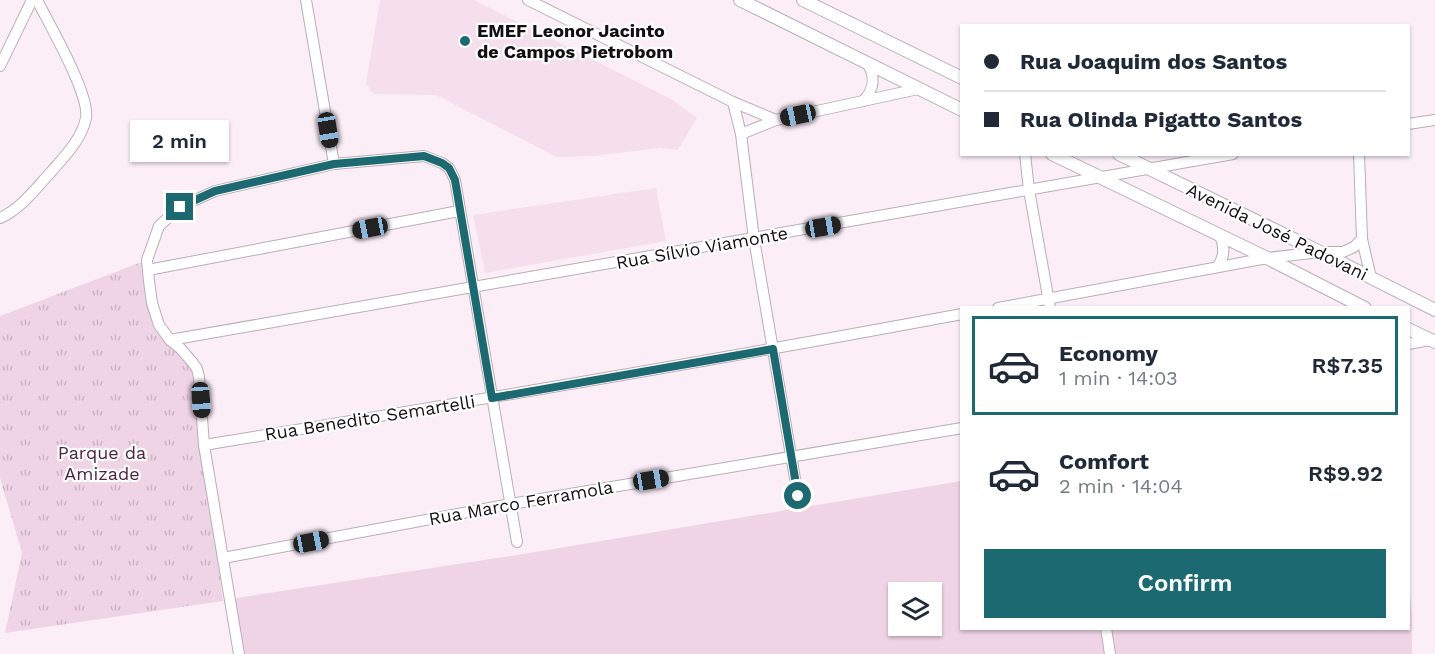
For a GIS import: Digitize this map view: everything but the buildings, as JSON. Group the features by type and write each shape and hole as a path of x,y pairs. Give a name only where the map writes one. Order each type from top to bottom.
{"street":[{"path":"0,66 34,0"},
{"path":"0,218 9,214 29,196 65,156 83,130 86,117 86,106 72,69 34,0"},
{"path":"306,0 334,164"},
{"path":"740,0 960,109"},
{"path":"534,1 733,102 776,120"},
{"path":"807,1 960,77"},
{"path":"863,101 873,84 872,73 867,63"},
{"path":"741,134 776,120 918,89"},
{"path":"733,102 741,134 754,239 798,496"},
{"path":"1410,124 1435,120"},
{"path":"238,654 204,445 199,377 193,363 170,340 159,325 152,303 148,265 159,226 180,207 215,191 334,164 424,156 449,168 455,180 517,542"},
{"path":"1025,156 1049,303"},
{"name":"Avenida José Padovani","path":"1057,156 1361,306"},
{"name":"Avenida José Padovani","path":"1123,156 1435,310"},
{"name":"Rua Sílvio Viamonte","path":"170,340 1222,156"},
{"path":"1359,156 1362,239 1371,278"},
{"path":"148,265 459,211"},
{"path":"1218,267 1224,254 1223,241 1220,236"},
{"path":"1018,306 1049,303 1267,258 1320,252 1343,252 1354,248 1362,239"},
{"name":"Rua Benedito Semartelli","path":"204,445 492,398 960,314"},
{"path":"1410,330 1433,341"},
{"path":"1410,344 1433,341"},
{"name":"Rua Marco Ferramola","path":"223,558 511,504 960,428"},
{"path":"1106,630 1110,654"}],"shaded area":[{"name":"EMEF Leonor Jacinto de Campos Pietrobom","path":"380,0 474,0 673,100 697,118 678,150 660,148 594,156 557,157 436,95 373,94 366,83"},
{"path":"656,188 666,241 485,273 473,215"}],"green space":[{"name":"Parque da Amizade","path":"147,260 149,304 192,366 223,601 5,633 22,553 0,478 0,316"},
{"path":"960,481 960,630 1410,630 1410,591 1412,616 1412,654 240,654 230,599 517,555"}],"place":[{"name":"EMEF Leonor Jacinto de Campos Pietrobom","path":"465,41"}],"route":[{"path":"180,207 215,191 334,164 424,156 442,163 449,168 455,180 492,398 773,349 798,496"}]}
